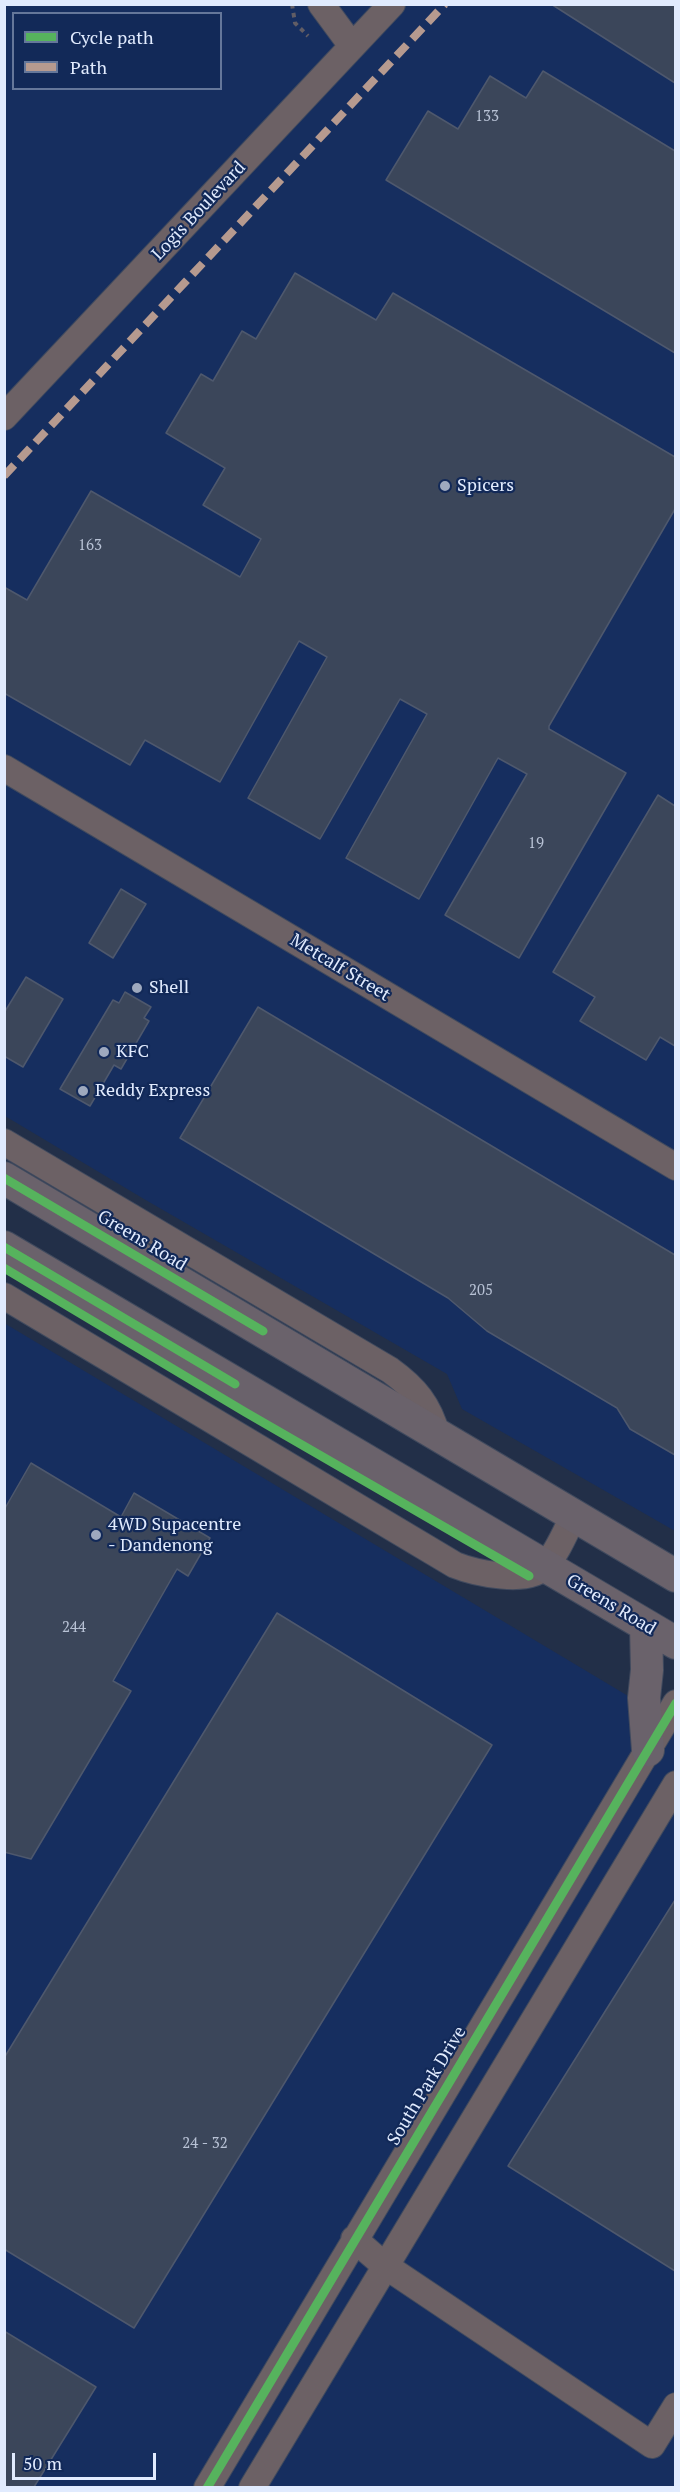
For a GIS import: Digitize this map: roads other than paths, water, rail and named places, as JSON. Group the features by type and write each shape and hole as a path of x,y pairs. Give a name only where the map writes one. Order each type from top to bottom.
{"main road":[{"name":"Greens Road","path":"4,1178 573,1517 668,1564"},
{"name":"Greens Road","path":"4,1247 675,1643"},
{"path":"646,1626 647,1670 644,1698 648,1750"}],"street":[{"path":"321,4 352,46"},
{"name":"Logis Boulevard","path":"4,417 352,46 384,6"},
{"name":"Metcalf Street","path":"4,768 675,1167"},
{"name":"Greens Road","path":"4,1142 390,1370 414,1389 424,1401 432,1416 436,1435"},
{"name":"Greens Road","path":"4,1296 455,1566 472,1572 529,1576 546,1566 573,1517"},
{"name":"South Park Drive","path":"207,2487 675,1703"},
{"path":"252,2487 675,1784"},
{"path":"354,2239 384,2265 652,2445 675,2406"}],"place":[{"name":"Spicers","path":"445,486"},
{"name":"Shell","path":"137,988"},
{"name":"KFC","path":"104,1052"},
{"name":"Reddy Express","path":"83,1091"},
{"name":"4WD Supacentre - Dandenong","path":"96,1535"}]}
